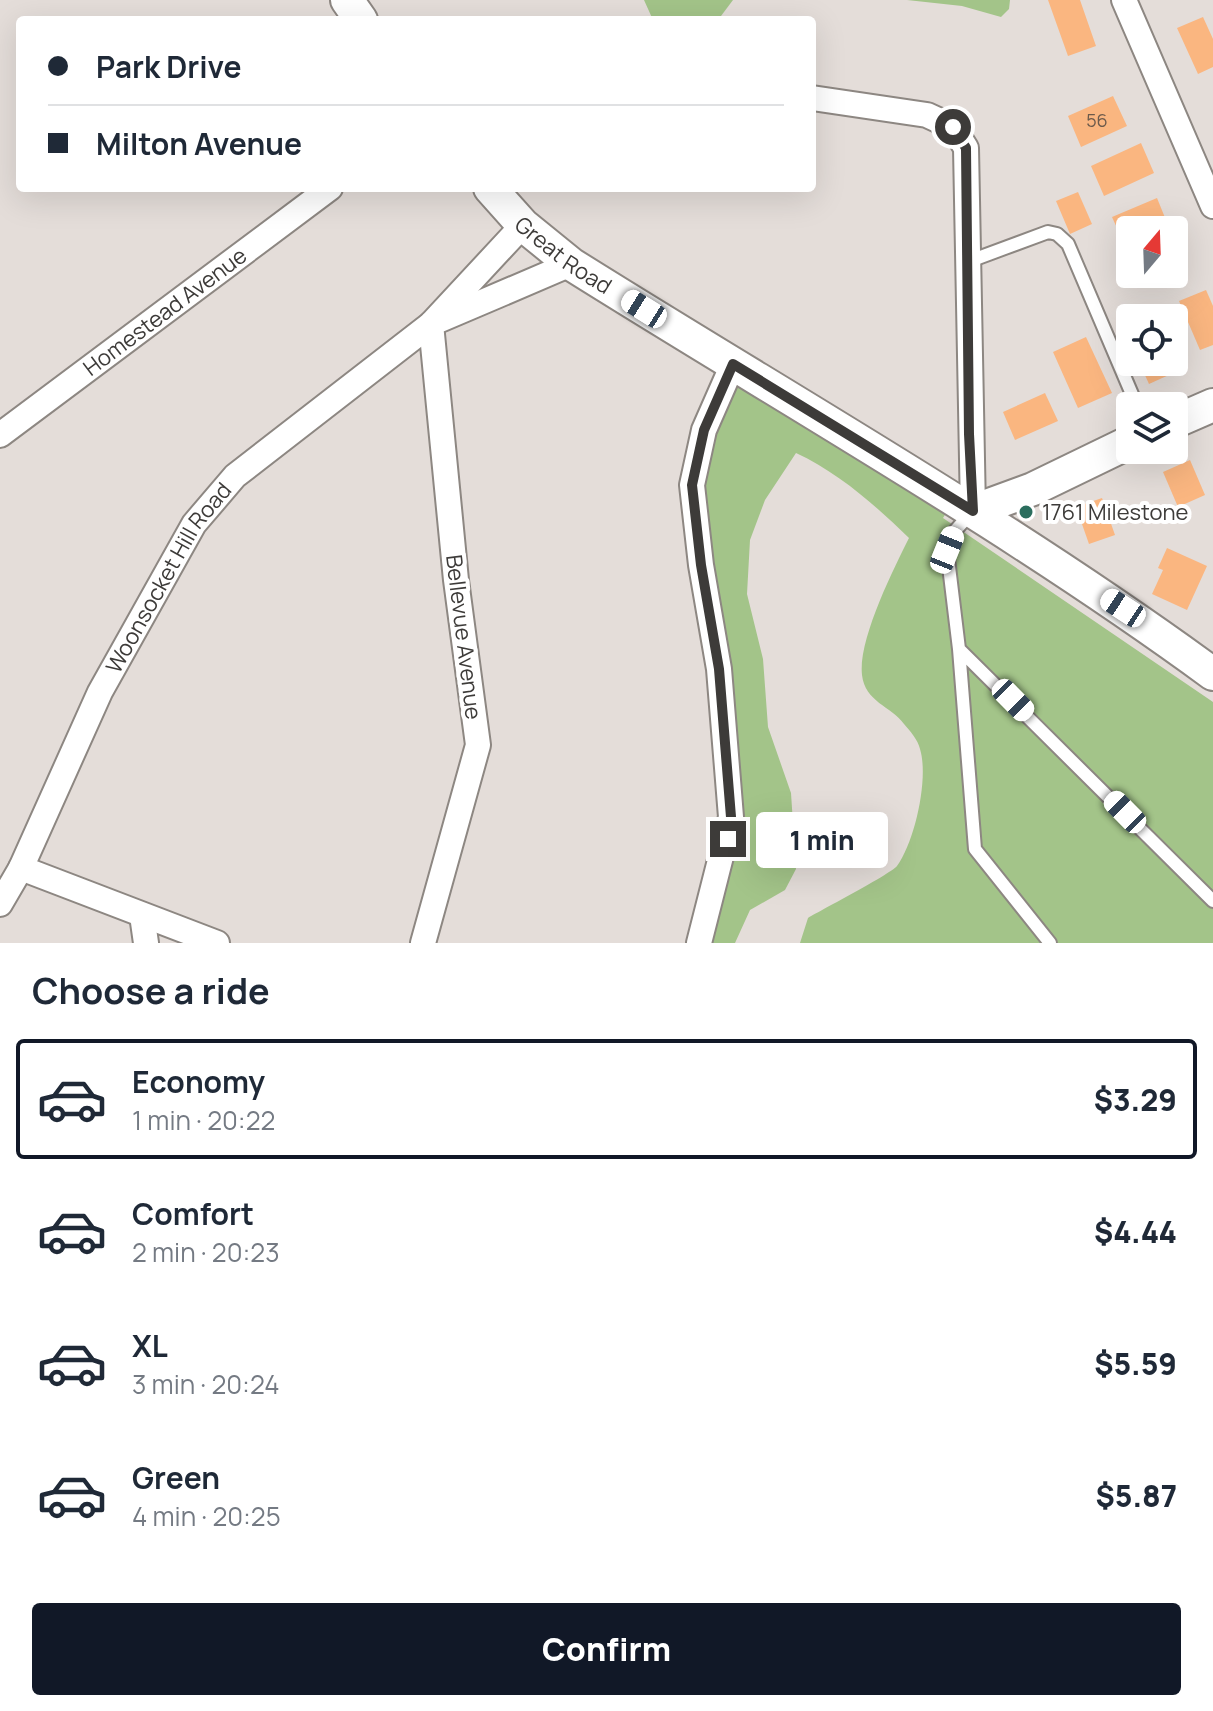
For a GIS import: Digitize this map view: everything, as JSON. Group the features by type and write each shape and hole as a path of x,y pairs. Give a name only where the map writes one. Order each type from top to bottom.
{"main road":[{"name":"Great Road","path":"494,192 523,225 571,264 973,511 1123,608 1213,674"},
{"path":"1188,416 1213,405"},
{"path":"973,511 1033,489 1116,449"}],"street":[{"path":"1124,0 1213,206"},
{"path":"816,99 927,115 953,127 966,148 973,511"},
{"name":"Homestead Avenue","path":"3,427 325,192"},
{"name":"Woonsocket Hill Road","path":"0,904 21,868 100,692 194,524 246,467 431,324 523,225"},
{"name":"Woonsocket Hill Road","path":"431,324 571,264"},
{"name":"Bellevue Avenue","path":"423,943 478,745 458,595 431,324"},
{"path":"699,943 731,817 719,669 701,565 692,485 704,430 733,364"},
{"path":"21,868 217,943"},
{"path":"142,915 146,943"}],"lane":[{"path":"967,262 1048,232 1057,234 1068,244 1131,392"},
{"path":"973,511 953,533 947,550 959,649 975,849 1050,943"},
{"path":"959,649 1213,901"}],"green space":[{"path":"644,0 733,0 721,16 651,16"},
{"path":"907,0 1010,0 1009,9 1001,17 962,6"},
{"path":"731,375 951,505 943,518 1213,702 1213,943 800,943 808,918 897,866 915,826 923,776 916,739 899,718 873,698 862,675 865,643 871,625 909,538 856,491 796,453 765,500 750,540 747,594 763,659 768,727 791,793 796,869 785,890 750,910 735,943 697,943 731,819 693,477"}],"building":[{"path":"1048,0 1080,0 1096,46 1068,56"},
{"path":"1203,17 1213,39 1213,67 1198,74 1177,28"},
{"path":"1113,96 1127,126 1081,147 1068,116"},
{"path":"1141,143 1154,173 1104,196 1091,166"},
{"path":"1078,192 1092,224 1070,234 1056,201"},
{"path":"1157,198 1164,216 1116,216 1116,226 1112,217"},
{"path":"1206,290 1213,306 1213,345 1200,350 1188,322 1188,304 1180,304 1179,301"},
{"path":"1086,337 1112,393 1078,408 1053,352"},
{"path":"1145,376 1167,376 1149,384"},
{"path":"1045,393 1058,421 1015,440 1003,412"},
{"path":"1188,461 1205,495 1178,507 1163,472 1188,464"},
{"path":"1102,498 1115,535 1089,544 1076,507"},
{"path":"1167,548 1207,566 1187,610 1152,594 1163,570 1158,568"}],"place":[{"name":"1761 Milestone","path":"1026,512"}],"route":[{"path":"728,839 731,817 719,669 701,565 692,485 704,430 733,364 973,511 969,434 966,148 953,127"}]}
